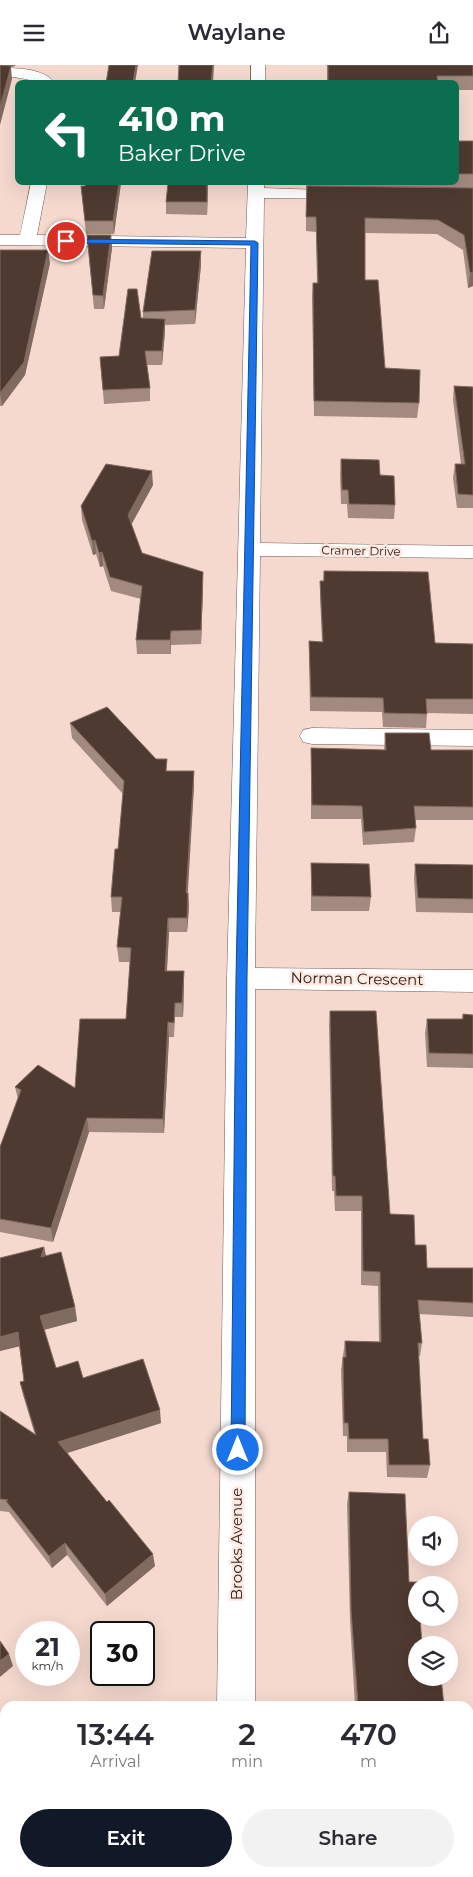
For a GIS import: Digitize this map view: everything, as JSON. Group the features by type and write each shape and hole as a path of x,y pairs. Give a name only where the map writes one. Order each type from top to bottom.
{"street":[{"path":"258,65 258,80"},
{"path":"0,72 17,72 39,76 44,80"},
{"path":"28,240 39,185"},
{"path":"256,188 364,194"},
{"name":"Brooks Avenue","path":"236,1701 241,978 256,188"},
{"path":"0,240 255,243"},
{"name":"Cramer Drive","path":"249,549 473,552"},
{"path":"312,736 473,739"},
{"name":"Norman Crescent","path":"241,978 473,981"}],"building":[{"path":"0,65 11,66 0,107"},
{"path":"109,65 136,65 134,80 106,80"},
{"path":"179,65 213,65 211,80 178,80"},
{"path":"328,65 473,65 473,76 437,76 438,80 328,80"},
{"path":"459,141 473,141 473,174 459,174"},
{"path":"119,185 113,221 85,221 81,186"},
{"path":"168,185 207,185 207,202 166,202"},
{"path":"307,186 473,188 473,272 470,273 464,235 438,220 365,218 365,280 378,280 385,368 420,370 419,403 314,401 313,283 318,283 316,217 306,217"},
{"path":"87,235 111,235 103,296 93,295"},
{"path":"0,250 48,250 24,362 0,393"},
{"path":"152,251 201,251 195,310 143,312"},
{"path":"128,289 137,289 141,318 165,319 162,351 145,351 150,388 103,390 100,357 119,356"},
{"path":"454,386 473,387 473,495 458,494 455,464 465,464"},
{"path":"341,459 379,460 380,475 394,476 395,505 349,504 348,490 342,490"},
{"path":"106,464 152,471 128,515 142,553 203,572 201,630 171,631 170,640 136,640 142,586 110,577 102,552 99,553 95,540 92,541 81,506"},
{"path":"324,571 428,572 435,643 473,644 473,699 426,699 427,714 384,713 383,698 311,697 309,641 323,642 320,581 324,581"},
{"path":"107,707 156,759 167,759 166,771 194,771 186,893 188,893 187,918 168,918 165,971 184,971 182,1003 175,1003 174,1023 168,1022 163,1119 87,1118 51,1228 0,1219 0,1147 21,1090 15,1087 38,1065 75,1088 80,1019 126,1019 131,948 117,947 122,897 111,897 115,849 118,849 124,781 70,723"},
{"path":"385,733 429,733 431,750 473,750 473,807 414,806 416,828 364,832 362,806 312,805 311,748 386,750"},
{"path":"311,863 369,864 371,897 312,896"},
{"path":"415,864 473,865 473,899 418,898"},
{"path":"330,1011 376,1011 390,1214 414,1215 415,1245 426,1245 427,1268 473,1268 473,1303 418,1300 422,1343 418,1343 423,1439 428,1439 430,1465 389,1465 388,1439 349,1439 348,1423 344,1423 343,1357 346,1357 345,1341 381,1342 380,1272 363,1271 362,1196 336,1196 335,1176 333,1176"},
{"path":"463,1014 473,1015 473,1054 429,1053 427,1019 463,1019"},
{"path":"44,1247 41,1257 61,1252 75,1307 40,1316 56,1368 78,1361 83,1378 143,1359 160,1410 58,1442 153,1554 105,1594 65,1543 49,1556 6,1501 8,1500 0,1499 0,1411 36,1435 20,1382 24,1381 18,1332 0,1337 0,1258"},
{"path":"349,1492 405,1494 409,1576 408,1626 421,1626 421,1636 408,1636 408,1686 442,1686 443,1701 358,1701 351,1610"},
{"path":"0,1641 9,1654 0,1661"}],"route":[{"path":"66,241 255,243 241,978 238,1450"}]}
